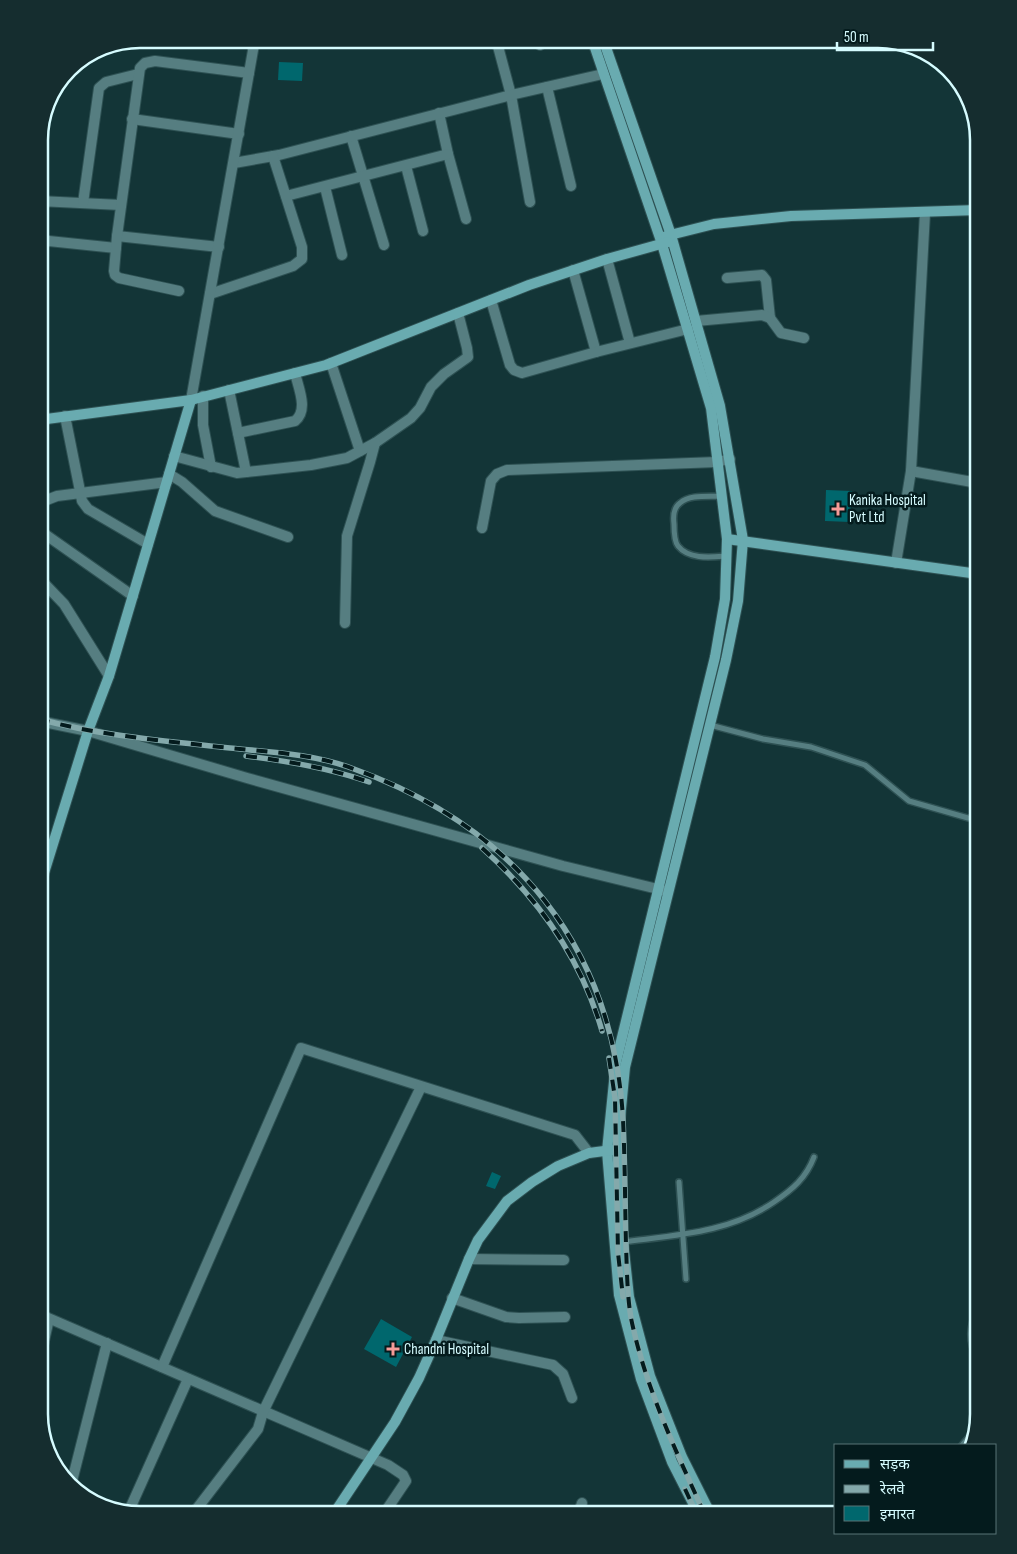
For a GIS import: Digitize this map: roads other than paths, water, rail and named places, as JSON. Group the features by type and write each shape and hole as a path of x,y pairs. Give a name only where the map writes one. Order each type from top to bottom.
{"main road":[{"path":"595,48 661,241 711,408 727,539 725,599 715,657 616,1062 612,1150 619,1295 641,1379 672,1462 694,1506"},
{"path":"606,48 672,238 720,406 743,540 738,601 726,660 626,1067 612,1150 629,1296 650,1376 682,1457 706,1506"},
{"path":"48,419 191,400 331,363 529,284 714,224 791,216 970,210"},
{"path":"48,860 88,731 109,676 191,400"},
{"path":"727,539 970,573"},
{"path":"694,745 704,748"},
{"path":"339,1506 395,1422 419,1378 468,1259 478,1240 507,1201 532,1182 558,1166 589,1153 612,1150"}],"street":[{"path":"191,400 254,48"},
{"path":"498,48 510,95 530,202"},
{"path":"179,291 119,278 115,275 114,271 138,74 144,63 155,61 249,74"},
{"path":"83,204 99,88 106,82 138,74"},
{"path":"234,163 273,156 510,95 603,74"},
{"path":"547,87 571,186"},
{"path":"439,114 466,219"},
{"path":"132,119 239,134"},
{"path":"351,136 384,245"},
{"path":"286,196 448,154"},
{"path":"210,294 293,266 302,259 302,247 273,156"},
{"path":"406,166 423,232"},
{"path":"325,186 342,255"},
{"path":"48,202 121,205"},
{"path":"896,563 911,470 925,213"},
{"path":"117,236 219,247"},
{"path":"48,241 116,248"},
{"path":"607,259 630,343"},
{"path":"573,270 596,352"},
{"path":"727,278 759,274 765,277 770,318 781,333 804,338"},
{"path":"491,300 510,365 517,372 530,371 688,329"},
{"path":"174,456 237,473 332,462 347,458 375,443 416,414 431,387 444,374 468,357 458,313"},
{"path":"696,321 762,315 770,318"},
{"path":"331,363 360,451"},
{"path":"238,433 295,421 299,418 303,410 296,373"},
{"path":"229,390 246,472"},
{"path":"203,396 203,425 210,466"},
{"path":"65,416 82,502 88,509 148,544"},
{"path":"345,623 347,536 375,443"},
{"path":"482,528 491,481 497,474 507,470 717,462 730,459"},
{"path":"911,470 970,481"},
{"path":"48,500 168,478 182,482 215,511 288,537"},
{"path":"48,536 133,596"},
{"path":"48,587 64,604 109,676"},
{"path":"48,723 88,731 247,778 526,856 669,892"},
{"path":"162,1367 301,1048 575,1134 589,1153"},
{"path":"199,1506 258,1429 263,1412 421,1087"},
{"path":"468,1259 564,1260"},
{"path":"452,1298 506,1317 565,1317"},
{"path":"48,1322 49,1318 388,1465 406,1478 406,1484 390,1506"},
{"path":"436,1340 552,1365 563,1374 572,1398"},
{"path":"73,1477 107,1343"},
{"path":"131,1506 188,1379"}],"lane":[{"path":"722,496 689,498 680,502 674,512 674,536 678,546 685,552 705,558 727,556"},
{"path":"710,726 763,739 811,747 864,765 909,801 970,818"},
{"path":"623,1242 682,1236 727,1225 753,1215 795,1188 803,1179 814,1157"},
{"path":"679,1182 686,1279"}],"railway":[{"path":"48,721 86,730 134,737 277,752 324,760 354,769 411,794 463,824 507,860 545,901 576,948 599,1000 615,1057 623,1119 627,1273 631,1318 644,1369 653,1394 701,1506"},
{"path":"246,756 308,766 369,782"},
{"path":"482,848 521,887 555,931 570,954 582,979 602,1031"},
{"path":"609,1058 615,1098 618,1253 623,1297"},
{"path":"685,1489 693,1506"}],"place":[{"name":"Kanika Hospital Pvt Ltd","path":"838,509"},
{"name":"Chandni Hospital","path":"393,1349"}]}
